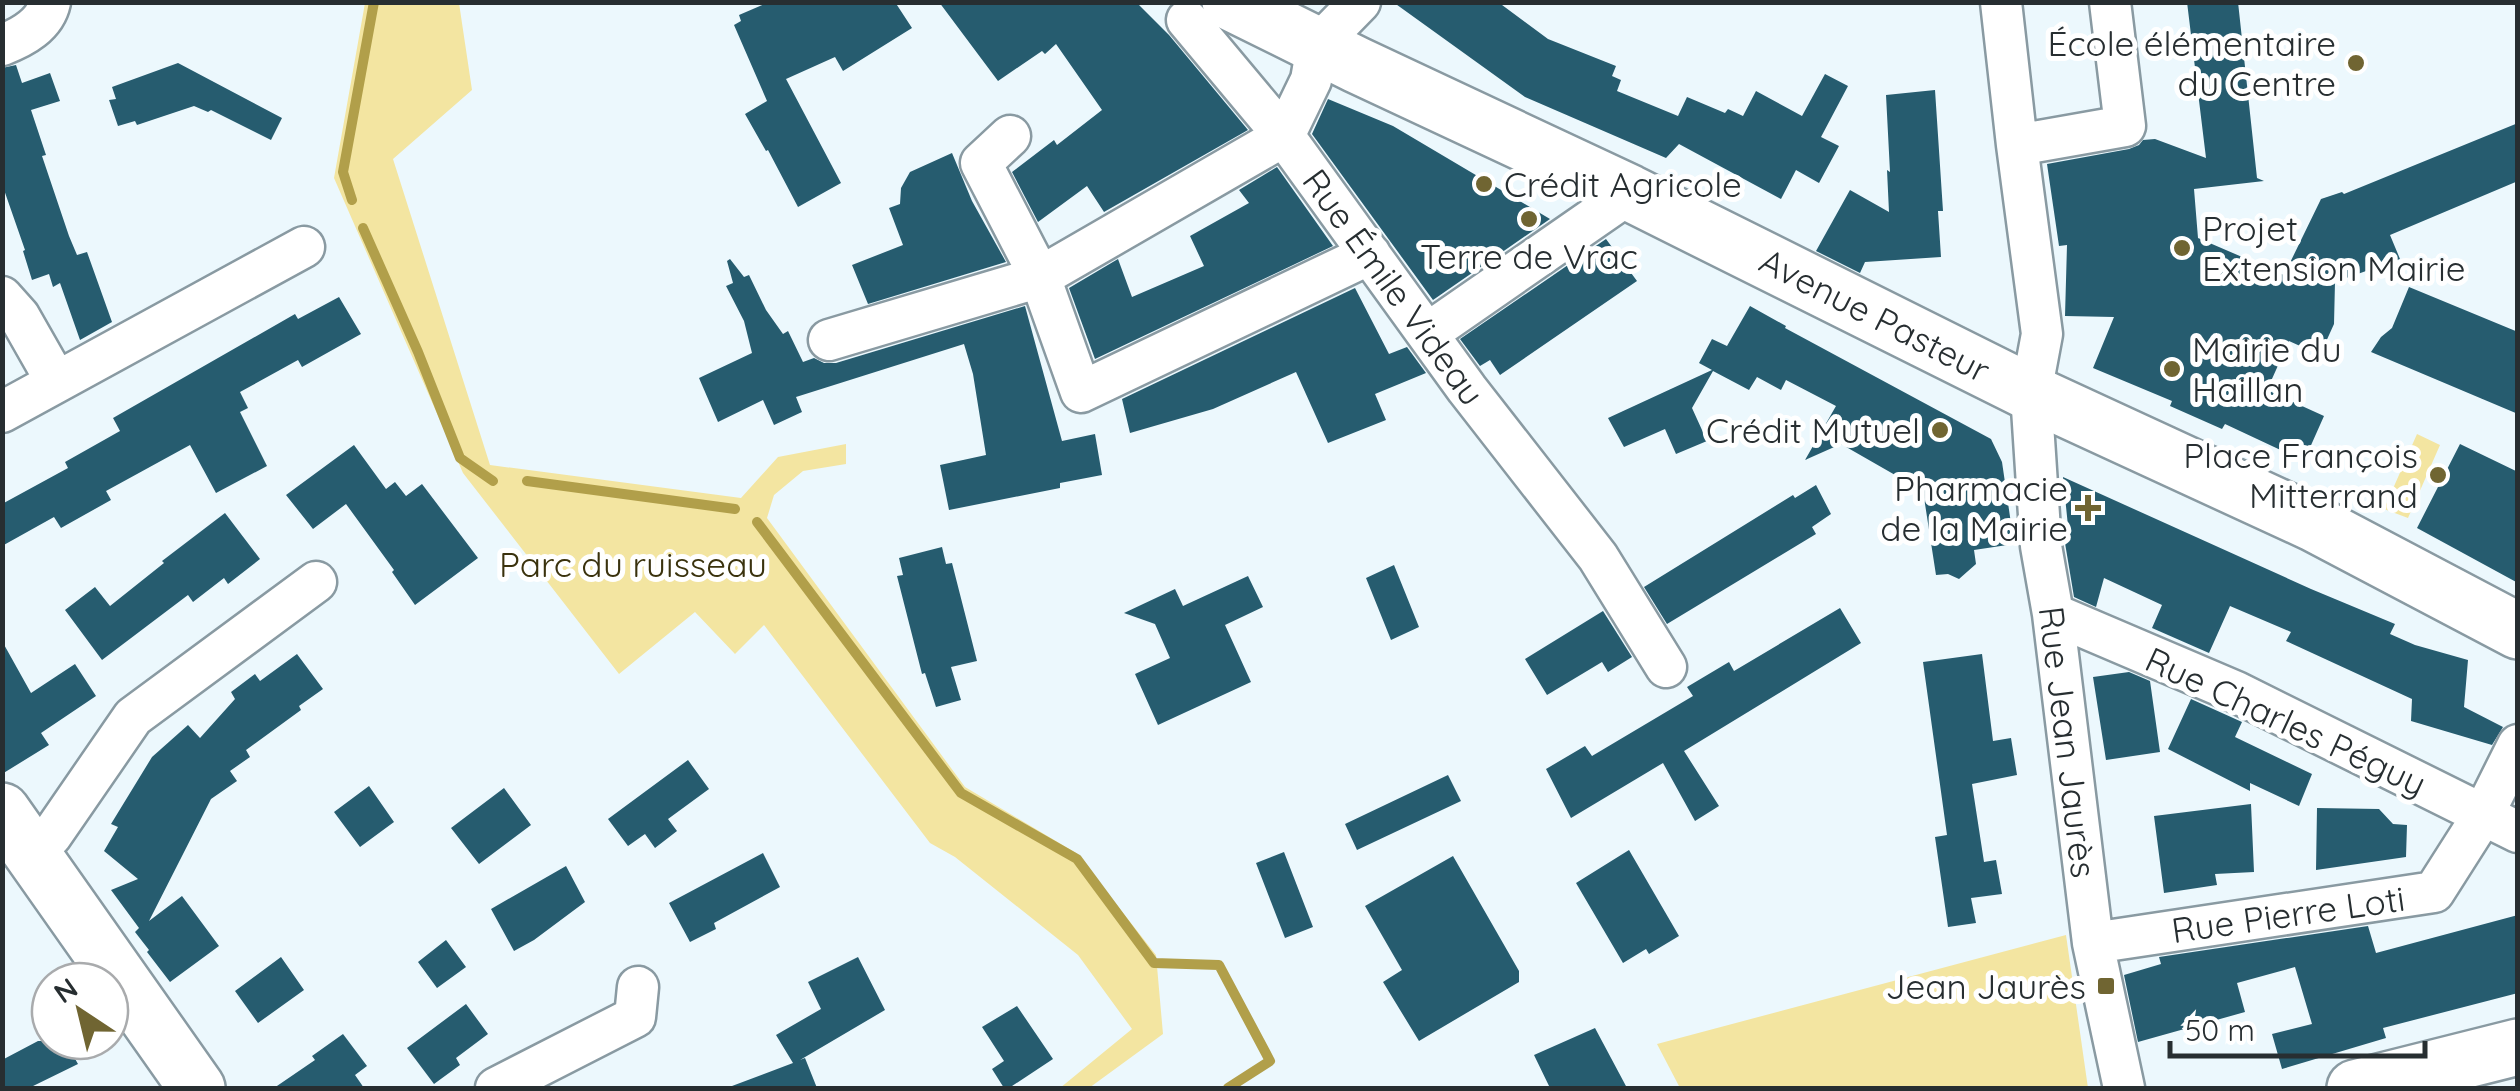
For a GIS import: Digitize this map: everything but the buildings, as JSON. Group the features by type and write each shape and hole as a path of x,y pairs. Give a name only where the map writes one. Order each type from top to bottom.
{"main road":[{"name":"Avenue Pasteur","path":"1208,11 1317,46 1630,193 2031,393 2313,523 2518,631"},
{"path":"16,831 197,1088"},
{"path":"2355,1088 2518,1047"}],"street":[{"path":"2,45 24,37 47,14 50,2"},
{"path":"829,340 1040,277 1284,136 1311,80 1317,46 1360,2"},
{"name":"Rue Jean Jaurès","path":"2001,2 2042,334 2031,393 2041,546 2053,614 2093,943 2124,1088"},
{"path":"2016,145 2125,126 2110,2"},
{"name":"Rue Émile Videau","path":"1208,11 1284,136 1467,389 1598,557 1666,666"},
{"path":"1010,136 981,163 1040,277 1081,392 1370,254"},
{"path":"1428,333 1630,193"},
{"path":"2,412 304,246"},
{"path":"2,297 19,316 56,381"},
{"path":"16,831 51,836 133,717 316,582"},
{"name":"Rue Charles Péguy","path":"2053,614 2236,692 2500,823"},
{"name":"Rue Pierre Loti","path":"2093,943 2434,892 2500,823 2518,744"},
{"path":"496,1088 635,1018 638,987"}],"green space":[{"name":"Parc du ruisseau","path":"365,3 459,3 472,90 393,159 490,465 741,498 778,457 846,444 846,464 803,471 774,495 767,518 965,787 1076,853 1156,955 1163,1034 1089,1088 1060,1088 1132,1029 1078,955 955,857 930,843 764,625 735,654 695,612 619,674 463,473 334,178"},
{"path":"2417,434 2440,445 2408,518 2384,509"},
{"path":"2066,935 2088,1088 1680,1088 1657,1044"}],"waterway":[{"path":"352,200 343,172 374,2"},
{"path":"363,228 460,458 493,481"},
{"path":"527,481 735,509"},
{"path":"757,522 961,793 1077,859 1154,963 1219,965 1270,1061 1228,1088"}],"place":[{"name":"École élémentaire du Centre","path":"2356,63"},
{"name":"Crédit Agricole","path":"1484,184"},
{"name":"Terre de Vrac","path":"1529,219"},
{"name":"Projet Extension Mairie","path":"2182,248"},
{"name":"Mairie du Haillan","path":"2172,369"},
{"name":"Crédit Mutuel","path":"1940,430"},
{"name":"Place François Mitterrand","path":"2438,475"},
{"name":"Pharmacie de la Mairie","path":"2088,508"},
{"name":"Jean Jaurès","path":"2106,986"}]}
